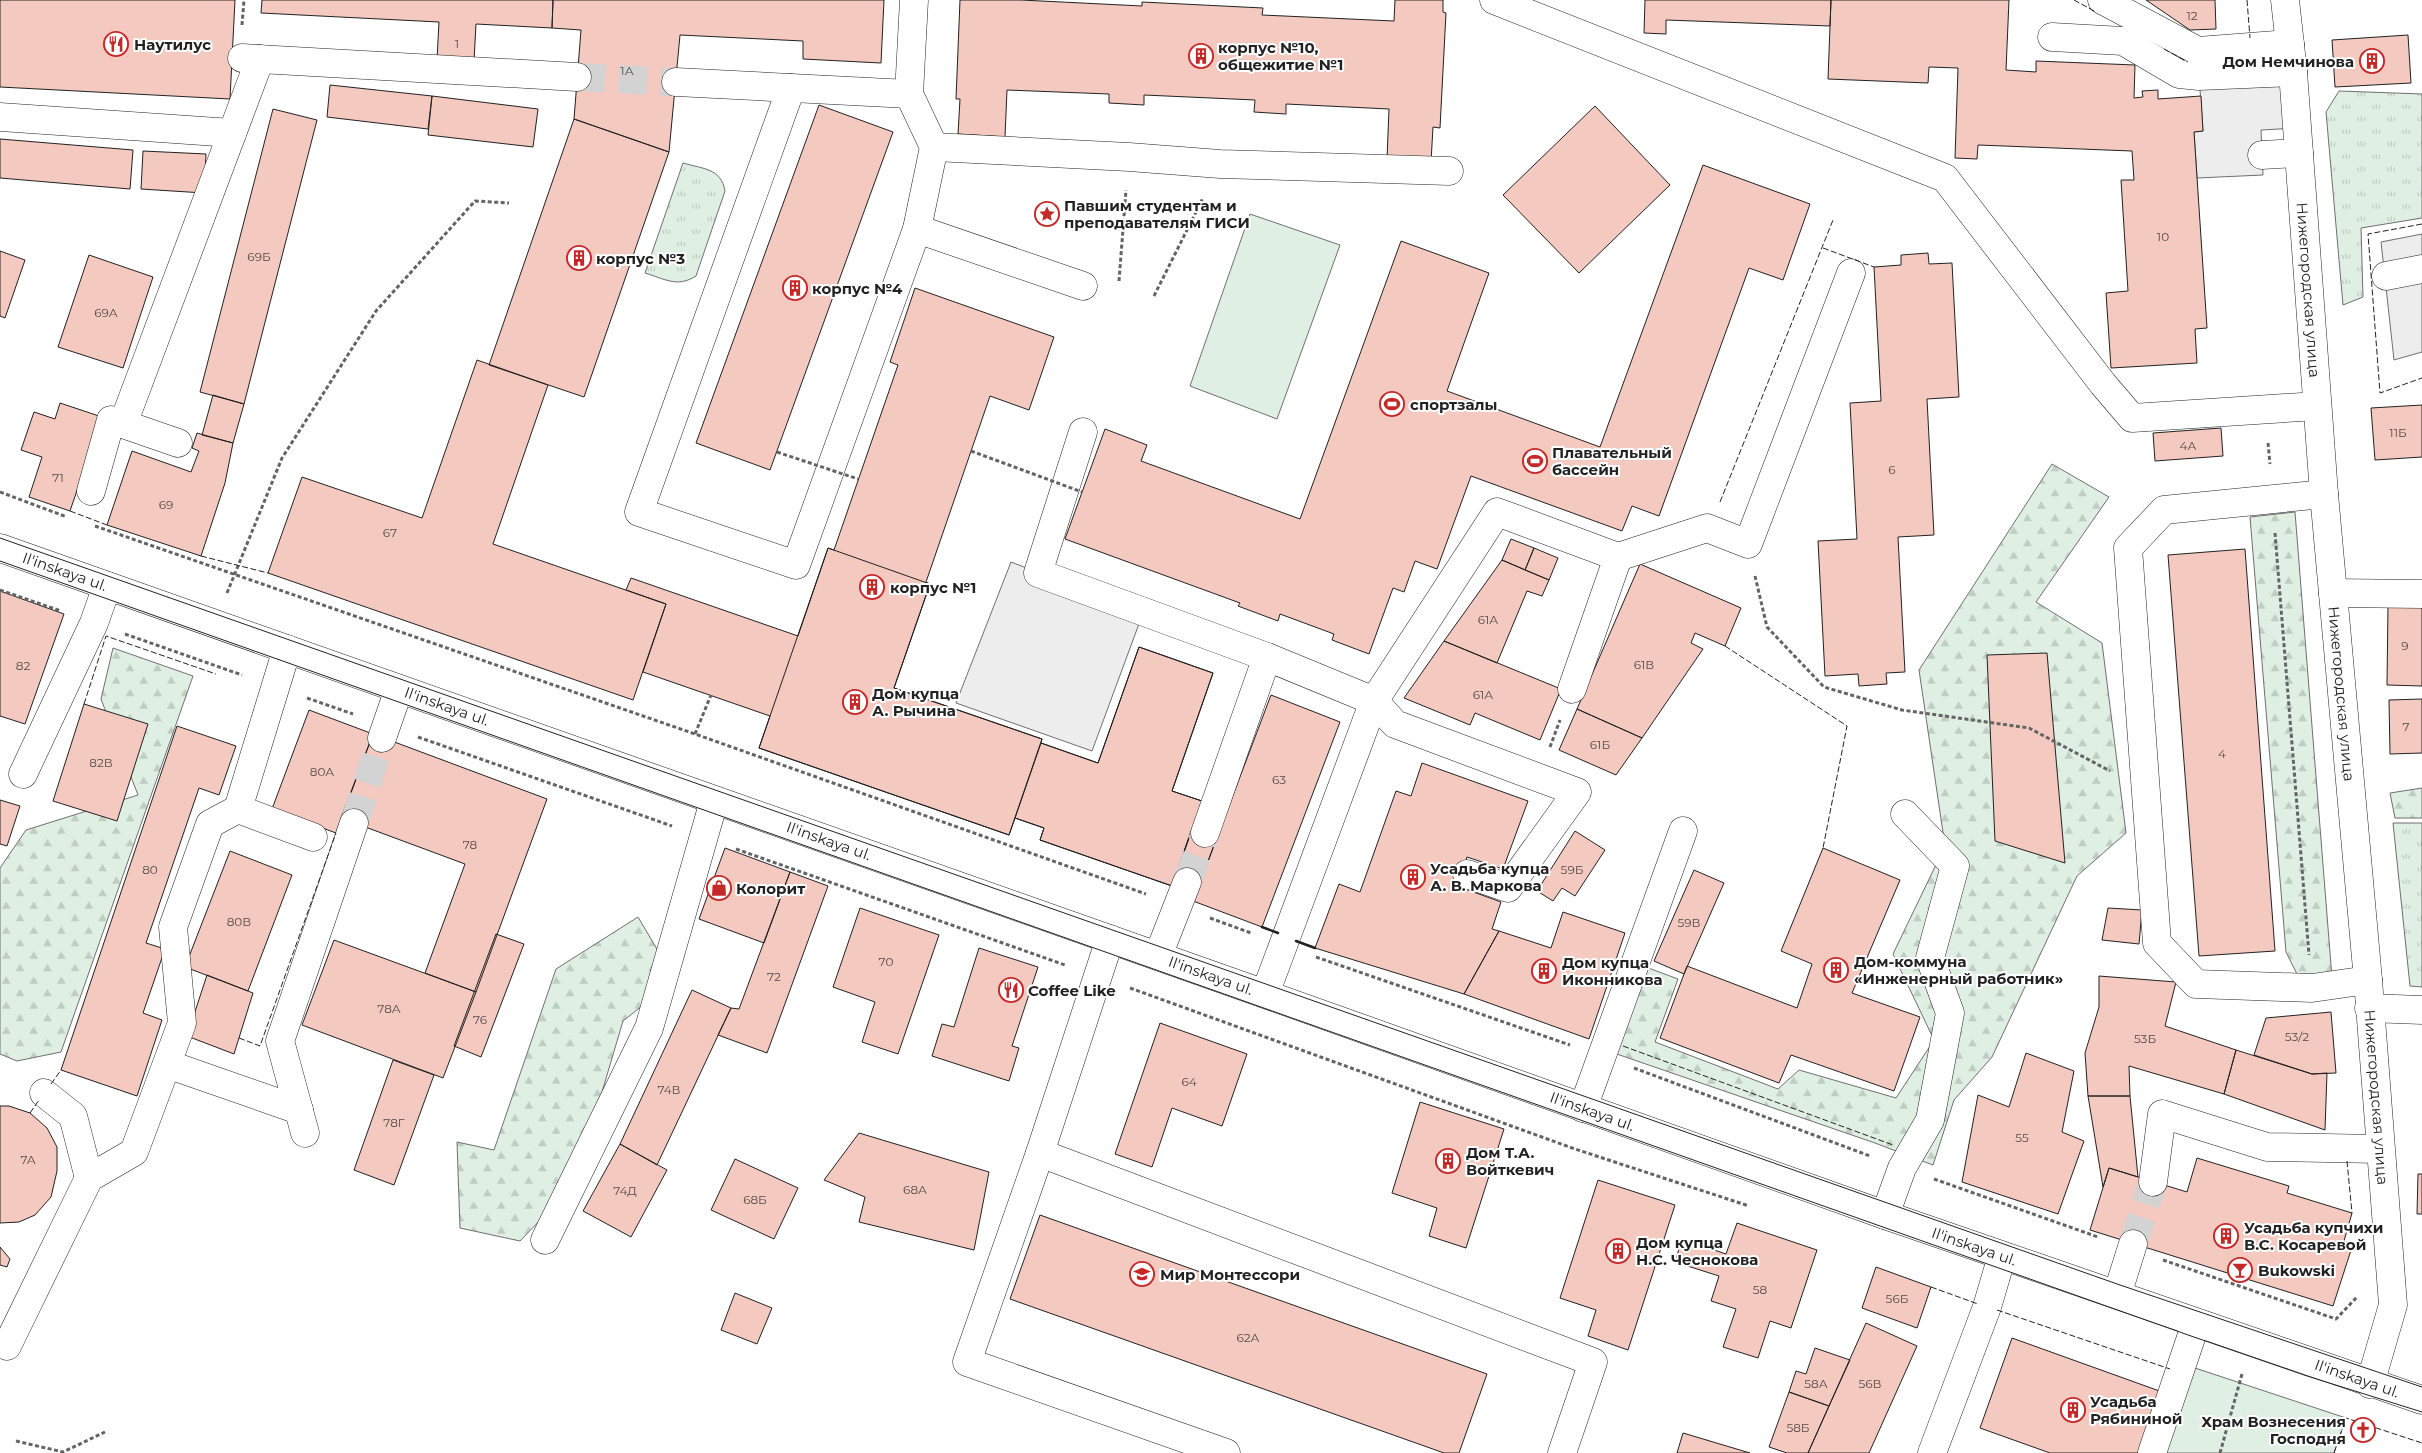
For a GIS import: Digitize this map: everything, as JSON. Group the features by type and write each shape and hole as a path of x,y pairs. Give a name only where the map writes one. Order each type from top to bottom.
{"street":[{"path":"791,88 639,512 796,565 917,230 934,147 909,94 914,0"},
{"path":"1494,0 1945,178 2103,384 2132,418 2317,406"},
{"path":"2102,0 2198,51 2290,44"},
{"name":"Нижегородская улица","path":"2285,0 2293,72 2324,494 2368,980 2379,1149 2393,1305 2370,1384"},
{"path":"2052,37 2123,41 2179,74 2200,76 2293,72"},
{"path":"123,424 232,133 250,59 577,77"},
{"path":"676,82 909,94"},
{"path":"0,117 232,133"},
{"path":"934,147 1129,157 1220,164 1449,171"},
{"path":"2262,155 2299,153"},
{"path":"917,230 1083,286"},
{"path":"2386,276 2422,269"},
{"path":"1265,994 1374,701 1497,512 1618,557 1707,528 1748,544 1851,273"},
{"path":"90,491 110,420 178,443"},
{"path":"1083,432 1038,573 1267,657 1374,701 1395,724 1577,792 1508,888 1466,874"},
{"path":"2324,494 2164,510 2128,548 2157,943 2196,984 2312,988 2368,980"},
{"name":"Il'inskaya ul.","path":"0,548 1110,939 1884,1215 2370,1384 2422,1400"},
{"path":"1572,689 1618,557"},
{"path":"23,774 94,623 107,586"},
{"path":"2333,593 2422,594"},
{"path":"3,1344 89,1178 134,1152 182,1023 173,927 210,824 238,809 287,649"},
{"path":"1204,833 1267,657"},
{"path":"385,732 399,689"},
{"path":"545,1240 649,1028 702,836 714,801"},
{"path":"238,809 313,837"},
{"path":"1884,1215 1902,1168 1930,1120 1950,1013 1930,958 1955,866 1905,814"},
{"path":"167,1064 302,1122 280,1041 354,823"},
{"path":"1583,1108 1683,831"},
{"path":"1158,956 1186,882"},
{"path":"1110,939 1040,1153 967,1362 1226,1453"},
{"path":"2369,1008 2422,1010"},
{"path":"44,1092 73,1116 89,1178"},
{"path":"2153,1182 2162,1114 2267,1147 2379,1149"},
{"path":"1040,1153 1592,1362 1562,1453"},
{"path":"2117,1295 2133,1244"},
{"path":"1932,1453 1987,1307 2002,1256"},
{"path":"2152,1453 2196,1323"}],"path":[{"path":"1118,284 1129,157"},
{"path":"1154,296 1220,164"},
{"path":"214,624 282,458 376,311 475,201 509,202"},
{"path":"2266,409 2312,988"},
{"path":"971,451 1082,492"},
{"path":"777,452 858,479"},
{"path":"1748,544 1767,627 1824,687 1902,710 2029,728 2146,790"},
{"path":"0,590 276,687 385,732 702,836 1575,1148 1752,1207"},
{"path":"1538,777 1572,689"},
{"path":"695,734 711,695"},
{"path":"2187,1353 2251,1375"},
{"path":"2220,1453 2243,1372"},
{"path":"16,1441 63,1452 105,1432"}],"green space":[{"path":"2339,91 2422,94 2422,218 2361,228 2363,297 2343,305 2326,112"},
{"path":"683,163 704,168 715,174 723,183 725,191 696,276 689,280 677,282 645,273"},
{"path":"1250,214 1340,245 1277,419 1190,386"},
{"path":"2052,464 2109,497 2036,602 2102,643 2126,833 2077,876 1992,1057 1954,1100 1933,1165 1875,1143 1611,1052 1643,966 1678,979 1655,1042 1778,1089 1799,1070 1896,1098 1934,1040 1893,954 1945,846 1919,670"},
{"path":"2295,512 2332,978 2301,982 2286,952 2250,517"},
{"path":"113,648 193,676 61,1052 17,1061 0,1054 0,868 26,830 138,795 101,699"},
{"path":"2422,788 2422,818 2395,818 2390,793"},
{"path":"2393,823 2422,823 2422,987 2410,986"},
{"path":"638,917 664,961 642,1006 623,1021 591,1129 546,1214 520,1241 460,1228 457,1142 494,1150 556,969"},
{"path":"2189,1366 2346,1418 2334,1453 2160,1453"}],"shaded area":[{"path":"2293,72 2297,128 2261,130 2263,175 2197,178 2194,132 2203,131 2199,76"},
{"path":"2422,234 2422,352 2394,360 2381,242"},
{"path":"1011,562 1143,613 1092,751 956,703"}],"building":[{"name":"Наутилус","path":"0,0 235,0 230,99 0,87"},
{"path":"262,0 553,0 552,28 476,24 474,61 437,59 439,22 261,13"},
{"path":"553,0 884,0 881,63 803,59 803,41 680,35 669,152 574,119 581,30 552,28"},
{"name":"корпус №10, общежитие №1","path":"960,0 1021,0 1142,6 1142,2 1263,8 1262,15 1394,21 1395,0 1443,0 1443,12 1446,13 1440,128 1433,127 1431,162 1387,159 1389,109 1286,104 1286,114 1254,112 1255,100 1144,95 1144,105 1109,103 1109,94 1007,90 1005,137 958,134 960,99 956,99"},
{"path":"1645,0 1831,0 1830,26 1666,20 1666,34 1644,33"},
{"path":"1831,0 2009,0 2006,70 2036,72 2036,61 2135,65 2134,98 2143,97 2142,91 2158,90 2158,99 2201,96 2203,131 2194,132 2207,328 2195,329 2197,363 2111,368 2106,293 2128,291 2121,180 2134,180 2132,151 1978,145 1977,159 1955,158 1958,68 1929,67 1928,83 1828,79"},
{"path":"2146,0 2215,0 2216,29 2190,30"},
{"name":"Дом Немчинова","path":"2408,35 2411,83 2335,87 2332,40"},
{"path":"330,85 432,96 428,129 327,117"},
{"path":"432,96 538,109 533,147 428,135"},
{"name":"корпус №4","path":"819,105 893,132 770,470 696,443"},
{"path":"1595,106 1670,185 1579,273 1503,195"},
{"path":"273,109 317,120 244,404 200,392"},
{"name":"корпус №3","path":"574,119 669,152 584,397 489,365"},
{"path":"0,139 133,150 130,189 0,178"},
{"path":"143,151 206,154 204,193 141,189"},
{"path":"1703,165 1810,204 1783,280 1749,268 1659,516 1632,506 1622,531 1471,476 1437,569 1415,561 1404,592 1393,588 1369,654 1332,640 1334,634 1280,614 1278,621 1238,606 1240,603 1065,539 1105,429 1147,445 1141,461 1300,519 1401,241 1489,273 1447,391 1600,447"},
{"path":"0,251 25,260 5,318 0,316"},
{"path":"1928,253 1929,264 1952,263 1959,397 1927,399 1934,535 1898,537 1905,672 1886,673 1887,684 1859,686 1858,674 1825,676 1818,541 1857,539 1850,403 1881,401 1874,267 1901,265 1901,255"},
{"path":"89,255 153,277 123,368 58,347"},
{"name":"корпус №1","path":"915,288 1054,337 1029,410 990,396 926,582 930,584 894,688 1042,739 1041,743 1098,763 1139,647 1213,673 1172,791 1202,801 1172,886 1040,840 1044,828 1015,818 1009,835 759,748 770,716 643,672 666,604 626,590 631,578 798,636 828,548 834,550 898,365 890,362"},
{"path":"477,360 548,385 493,544 666,604 633,700 268,573 302,477 422,518"},
{"path":"213,395 244,404 233,443 202,435"},
{"path":"60,403 102,417 70,511 29,497 42,457 21,450 34,412 55,419"},
{"path":"2422,405 2422,457 2375,460 2371,408"},
{"path":"2221,428 2223,456 2155,461 2153,433"},
{"path":"197,433 233,443 225,483 201,556 107,525 132,451 191,472 199,451 192,448"},
{"path":"1511,539 1534,548 1525,570 1502,560"},
{"name":"Дом купца А. Рычина","path":"828,548 930,584 894,688 1042,739 1009,835 759,748"},
{"path":"1534,548 1558,558 1549,580 1525,570"},
{"path":"2245,549 2275,951 2199,956 2168,555"},
{"path":"1502,560 1549,580 1542,596 1527,591 1497,663 1444,641"},
{"path":"1640,564 1741,608 1725,646 1695,633 1691,643 1703,649 1642,738 1577,709"},
{"path":"0,591 64,614 25,724 0,716"},
{"path":"2388,605 2422,606 2422,686 2387,685"},
{"path":"1444,641 1561,689 1540,740 1475,713 1470,725 1404,698"},
{"path":"1139,647 1213,673 1172,791 1202,801 1172,886 1040,840 1044,828 1015,818 1041,743 1098,763"},
{"path":"2047,653 2065,863 1995,841 1987,655"},
{"path":"1271,695 1340,722 1262,927 1193,901"},
{"path":"2422,699 2422,753 2390,754 2389,700"},
{"path":"84,704 148,724 117,821 53,801"},
{"path":"1577,709 1642,738 1616,775 1559,750"},
{"path":"309,710 373,734 336,833 272,809"},
{"path":"177,726 236,746 219,795 199,788 146,943 165,949 143,1013 162,1020 137,1096 61,1070"},
{"path":"373,734 547,799 476,992 425,973 465,864 341,818"},
{"name":"Усадьба купца А. В. Маркова","path":"1422,763 1528,801 1503,869 1467,857 1457,886 1501,902 1492,929 1499,931 1464,994 1315,948 1339,884 1360,892 1396,791 1411,796"},
{"path":"0,800 20,806 7,846 0,844"},
{"path":"1192,828 1217,837 1199,886 1175,878"},
{"path":"1575,831 1605,850 1575,896 1562,888 1553,901 1537,891"},
{"path":"725,848 790,872 764,943 699,919"},
{"name":"Дом-коммуна «Инженерный работник»","path":"1823,848 1900,880 1852,993 1920,1017 1894,1091 1791,1055 1779,1083 1660,1038 1687,966 1797,1008 1812,964 1781,951"},
{"path":"230,851 292,875 248,991 185,967"},
{"path":"1694,870 1724,883 1684,974 1654,961"},
{"path":"790,872 828,886 767,1053 718,1035 731,1008 739,1009"},
{"path":"860,908 939,935 898,1054 862,1042 875,1002 833,987"},
{"path":"2108,908 2142,910 2139,944 2102,940"},
{"name":"Дом купца Иконникова","path":"1563,912 1625,933 1589,1039 1464,994 1499,931 1551,948"},
{"path":"496,934 524,944 481,1057 454,1046"},
{"path":"334,940 476,992 443,1078 302,1025"},
{"path":"979,948 1038,967 1012,1046 1019,1048 1009,1081 932,1056 942,1024 954,1027"},
{"path":"207,975 253,993 234,1054 187,1036"},
{"path":"2099,976 2176,982 2165,1026 2236,1050 2224,1094 2129,1066 2130,1096 2088,1096 2085,1053 2099,1007"},
{"path":"692,990 731,1008 657,1165 620,1144"},
{"path":"2331,1012 2336,1073 2312,1074 2254,1055 2266,1018"},
{"path":"1160,1023 1247,1054 1222,1126 1172,1108 1152,1167 1115,1154"},
{"path":"2236,1050 2312,1074 2327,1073 2325,1130 2224,1094"},
{"path":"2026,1053 2074,1071 2062,1132 2084,1141 2058,1214 1962,1182 1978,1095 2009,1107"},
{"path":"393,1060 434,1075 394,1185 354,1170"},
{"path":"2088,1096 2130,1096 2138,1177 2109,1168 2103,1187"},
{"name":"Дом Т.А. Войткевич","path":"1420,1102 1504,1129 1466,1248 1429,1236 1437,1208 1392,1193"},
{"path":"0,1106 9,1106 30,1113 47,1128 57,1147 57,1171 51,1197 35,1215 19,1222 0,1223"},
{"path":"859,1133 989,1172 974,1250 859,1222 865,1197 824,1180"},
{"path":"620,1144 667,1170 631,1237 583,1211"},
{"name":"Усадьба купчихи В.С. Косаревой","path":"2197,1158 2289,1186 2287,1193 2352,1213 2344,1241 2353,1244 2333,1306 2090,1230 2109,1168 2187,1192"},
{"path":"735,1159 798,1188 774,1239 711,1210"},
{"path":"2418,1174 2422,1174 2422,1214 2417,1214"},
{"name":"Дом купца Н.С. Чеснокова","path":"1598,1180 1675,1205 1628,1350 1588,1336 1596,1310 1560,1298"},
{"path":"1040,1215 1487,1374 1459,1453 1444,1453 1010,1299"},
{"path":"1737,1223 1817,1250 1791,1328 1770,1321 1758,1358 1723,1347 1736,1309 1711,1301 1719,1276 1675,1262 1682,1239 1726,1254"},
{"path":"0,1247 10,1259 7,1267 0,1265"},
{"path":"1876,1267 1931,1287 1917,1328 1862,1308"},
{"path":"735,1293 772,1308 757,1344 721,1330"},
{"path":"1866,1323 1917,1346 1869,1453 1808,1453"},
{"name":"Усадьба Рябининой","path":"2012,1338 2165,1393 2144,1453 2050,1453 1980,1428"},
{"path":"1815,1348 1850,1360 1829,1406 1789,1392 1796,1371 1806,1374"},
{"path":"1789,1392 1829,1406 1808,1453 1787,1453 1769,1447"},
{"path":"1683,1433 1750,1453 1677,1453"}],"tunnel":[{"path":"577,77 676,82"},
{"path":"354,823 382,738"},
{"path":"1187,882 1205,833"},
{"path":"2133,1244 2153,1182"}],"tram line":[{"path":"0,538 2120,1285 2422,1387"},
{"path":"0,561 2191,1336 2307,1376 2422,1412"}],"fence":[{"path":"2074,0 2096,12"},
{"path":"2247,0 2250,38"},
{"path":"2164,49 2188,62"},
{"path":"1720,502 1833,220"},
{"path":"2422,224 2368,234 2380,393 2422,378"},
{"path":"1823,248 1874,267"},
{"path":"70,511 107,525"},
{"path":"201,556 268,573"},
{"path":"84,704 106,636 216,674"},
{"path":"1725,646 1847,726 1823,848"},
{"path":"239,1038 260,1046 336,833"},
{"path":"1623,1046 1893,1145"},
{"path":"51,1084 61,1070"},
{"path":"30,1113 39,1100"},
{"path":"2347,1161 2352,1213"},
{"path":"1931,1287 1978,1304"},
{"path":"1997,1310 2170,1369"},
{"path":"2334,1453 2346,1418 2422,1443"}],"wall":[{"path":"1262,927 1278,933"},
{"path":"1296,941 1315,948"}],"place":[{"name":"Наутилус","path":"116,44"},
{"name":"корпус №10, общежитие №1","path":"1201,56"},
{"name":"Дом Немчинова","path":"2372,61"},
{"name":"Павшим студентам и преподавателям ГИСИ","path":"1047,214"},
{"name":"корпус №3","path":"579,258"},
{"name":"корпус №4","path":"795,288"},
{"name":"спортзалы","path":"1392,404"},
{"name":"Плавательный бассейн","path":"1535,461"},
{"name":"корпус №1","path":"872,587"},
{"name":"Дом купца А. Рычина","path":"855,702"},
{"name":"Усадьба купца А. В. Маркова","path":"1413,877"},
{"name":"Колорит","path":"719,888"},
{"name":"Дом-коммуна «Инженерный работник»","path":"1836,970"},
{"name":"Дом купца Иконникова","path":"1544,971"},
{"name":"Coffee Like","path":"1011,990"},
{"name":"Дом Т.А. Войткевич","path":"1448,1161"},
{"name":"Усадьба купчихи В.С. Косаревой","path":"2226,1236"},
{"name":"Дом купца Н.С. Чеснокова","path":"1618,1251"},
{"name":"Bukowski","path":"2240,1270"},
{"name":"Мир Монтессори","path":"1142,1274"},
{"name":"Усадьба Рябининой","path":"2073,1410"},
{"name":"Храм Вознесения Господня","path":"2363,1430"}]}
